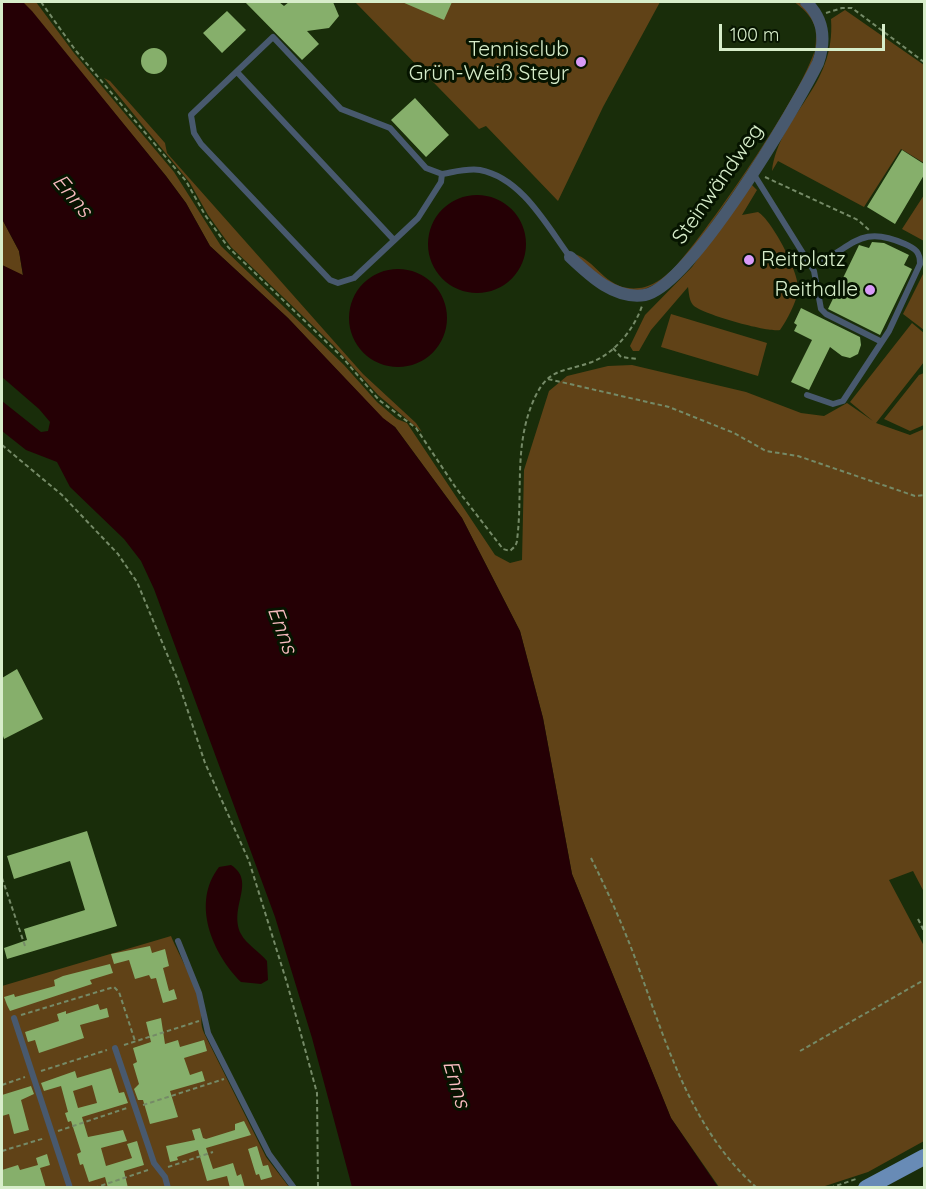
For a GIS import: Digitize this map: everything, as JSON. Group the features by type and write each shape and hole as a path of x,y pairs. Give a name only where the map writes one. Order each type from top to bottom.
{"main road":[{"path":"867,1188 924,1157"}],"street":[{"path":"806,2 818,16"},
{"name":"Steinwändweg","path":"643,295 662,287 680,271 755,174 818,63 823,40 818,16"},
{"path":"570,257 607,287 619,293 643,295"}],"lane":[{"path":"442,174 441,182 418,218 347,282 330,280 201,144 194,133 191,115 273,37 341,109 390,128 426,168 442,174 480,170 503,181 528,201 570,257"},
{"path":"237,72 394,240"},
{"path":"755,174 811,266 817,281 821,309 826,314 880,342"},
{"path":"807,395 833,404 843,401 889,331 920,264 920,258 914,248 890,237 871,235 811,266"},
{"path":"178,941 192,971 205,1020 216,1049 269,1154 294,1188"},
{"path":"14,1018 70,1188"},
{"path":"115,1047 158,1169 168,1188"}],"path":[{"path":"41,2 76,51 186,181 205,215 228,247 342,357 379,400 416,428 495,543 502,549 510,551 517,540 518,471 525,430 533,402 549,379 563,368 590,363 613,348 632,328 641,310 643,295"},
{"path":"818,16 842,8 852,8 924,62"},
{"path":"755,174 776,181 858,220 868,227 871,235"},
{"path":"613,348 621,357 637,359"},
{"path":"549,379 669,407 734,433 766,451 798,456 915,496 924,495"},
{"path":"2,445 62,495 118,554 137,582 177,678 205,763 249,861 313,1072 316,1093 318,1188"},
{"path":"591,858 632,950 684,1088 705,1125 738,1169 757,1188"},
{"path":"2,878 25,945"},
{"path":"918,919 924,932"},
{"path":"800,1051 924,980"},
{"path":"14,1018 114,987 119,992 135,1041"},
{"path":"2,1085 205,1020"},
{"path":"2,1151 232,1077"},
{"path":"94,1188 213,1152"}],"shaded area":[{"path":"23,2 36,2 74,53 174,172 221,246 344,365 377,402 397,419 407,423 495,555 510,563 522,560 524,470 549,391 567,376 608,366 632,365 746,392 801,413 824,416 847,403 873,421 850,402 912,323 924,333 924,362 876,423 910,435 924,429 924,892 913,871 889,880 924,946 924,1141 868,1172 822,1187 719,1187 671,1118 572,874 543,718 520,631 462,518 395,427 383,419 288,318 210,246 186,203 166,176"},
{"path":"355,2 660,2 603,107 558,201 486,126 479,129"},
{"path":"794,2 803,4 809,10 816,29 807,13"},
{"path":"845,10 924,65 924,163 901,149 864,207 778,161 772,171 785,133 825,64 830,43 831,19"},
{"path":"816,44 812,63 807,75 760,152 695,246 669,275 649,287 631,290 604,279 574,254 590,263 612,282 632,288 645,287 675,267 733,191 780,119 812,58"},
{"path":"104,78 110,81 165,143 167,153 363,374 416,423 422,432 378,395 333,345 231,247 208,215 190,183"},
{"name":"Reitplatz","path":"751,184 757,190 742,215 758,212 771,225 790,261 798,283 795,301 780,330 750,326 699,309 692,303 688,287 651,330 639,351 633,351 630,346 645,315 692,267"},
{"path":"924,195 924,241 902,229"},
{"path":"2,219 19,251 23,276 2,265"},
{"path":"924,272 924,330 903,314"},
{"path":"671,314 767,343 758,376 661,347"},
{"path":"924,373 924,425 910,431 884,419 919,375"},
{"path":"171,936 197,992 204,1033 266,1157 289,1187 2,1188 2,986"}],"water":[{"name":"Enns","path":"2,2 23,2 32,11 166,176 186,203 210,246 288,318 383,418 395,427 462,518 520,631 543,718 572,874 671,1118 718,1187 352,1187 312,1038 275,917 154,589 141,561 124,539 70,487 57,462 26,450 2,431 2,401 41,432 48,431 50,422 39,409 2,377 2,265 23,275 19,251 2,219"},
{"path":"477,195 496,198 512,209 523,225 526,244 523,263 512,279 496,290 477,293 458,290 442,279 431,263 428,244 431,225 442,209 458,198"},
{"path":"398,269 417,272 433,283 444,299 447,318 444,337 433,353 417,364 398,367 379,364 363,353 352,337 349,318 352,299 363,283 379,272"},
{"path":"231,865 242,879 238,914 241,934 267,961 268,980 261,984 241,982 221,957 209,927 206,912 211,881 219,867"}],"building":[{"path":"245,2 279,2 284,6 289,2 333,2 339,16 329,28 307,31 319,44 302,60"},
{"path":"402,2 452,2 444,20"},
{"path":"227,11 246,30 222,53 203,33"},
{"path":"154,48 163,52 167,61 163,70 154,74 145,70 141,61 145,52"},
{"path":"415,98 449,135 426,157 391,120"},
{"path":"902,150 924,164 924,175 895,224 867,207"},
{"name":"Reithalle","path":"872,242 884,243 909,255 904,265 912,269 880,335 828,309 859,245 869,248"},
{"path":"801,308 860,337 861,345 858,354 850,358 842,356 830,347 809,390 791,382 812,340 794,331 797,325 794,323"},
{"path":"17,669 43,719 4,739 2,733 2,678"},
{"path":"87,831 117,926 7,959 4,948 27,940 24,929 85,910 70,861 14,879 7,856"},
{"path":"150,946 152,953 165,949 169,966 163,968 169,991 174,989 177,999 163,1003 156,978 151,979 149,975 135,979 129,960 114,964 111,954"},
{"path":"110,964 113,973 90,980 92,984 10,1011 4,997 14,994 15,997 55,986 54,980 63,976"},
{"path":"98,1004 100,1010 107,1008 109,1017 80,1025 84,1038 39,1053 35,1040 28,1042 25,1032 59,1021 57,1014 66,1011 66,1014"},
{"path":"161,1018 165,1044 178,1040 180,1047 204,1040 207,1051 184,1058 190,1075 202,1071 205,1081 170,1091 178,1117 150,1124 143,1100 138,1100 134,1089 139,1084 133,1064 137,1062 133,1048 151,1042 146,1022"},
{"path":"111,1068 119,1093 124,1092 128,1103 82,1117 88,1137 123,1130 127,1141 101,1148 106,1166 132,1158 127,1144 137,1141 144,1165 124,1171 128,1188 108,1188 105,1177 89,1182 83,1164 80,1165 77,1154 81,1152 71,1121 68,1122 65,1113 68,1112 61,1086 44,1091 41,1083 75,1071 77,1078","holes":["92,1085 97,1103 78,1108 73,1091"]},
{"path":"31,1086 34,1094 21,1100 29,1130 14,1134 9,1114 2,1116 2,1095"},
{"path":"244,1121 251,1135 206,1148 213,1169 233,1163 237,1176 241,1174 245,1188 230,1188 227,1176 207,1181 198,1150 177,1157 178,1160 170,1162 166,1146 195,1140 192,1130 200,1128 203,1138 206,1139 235,1130 235,1124"},
{"path":"257,1146 263,1166 268,1165 272,1177 261,1180 259,1174 256,1175 248,1149"},
{"path":"47,1154 50,1165 40,1168 46,1188 2,1188 2,1170 18,1165 20,1170 38,1165 36,1158"}],"place":[{"name":"Tennisclub Grün-Weiß Steyr","path":"581,62"},
{"name":"Reitplatz","path":"749,260"},
{"name":"Reithalle","path":"870,290"}]}
